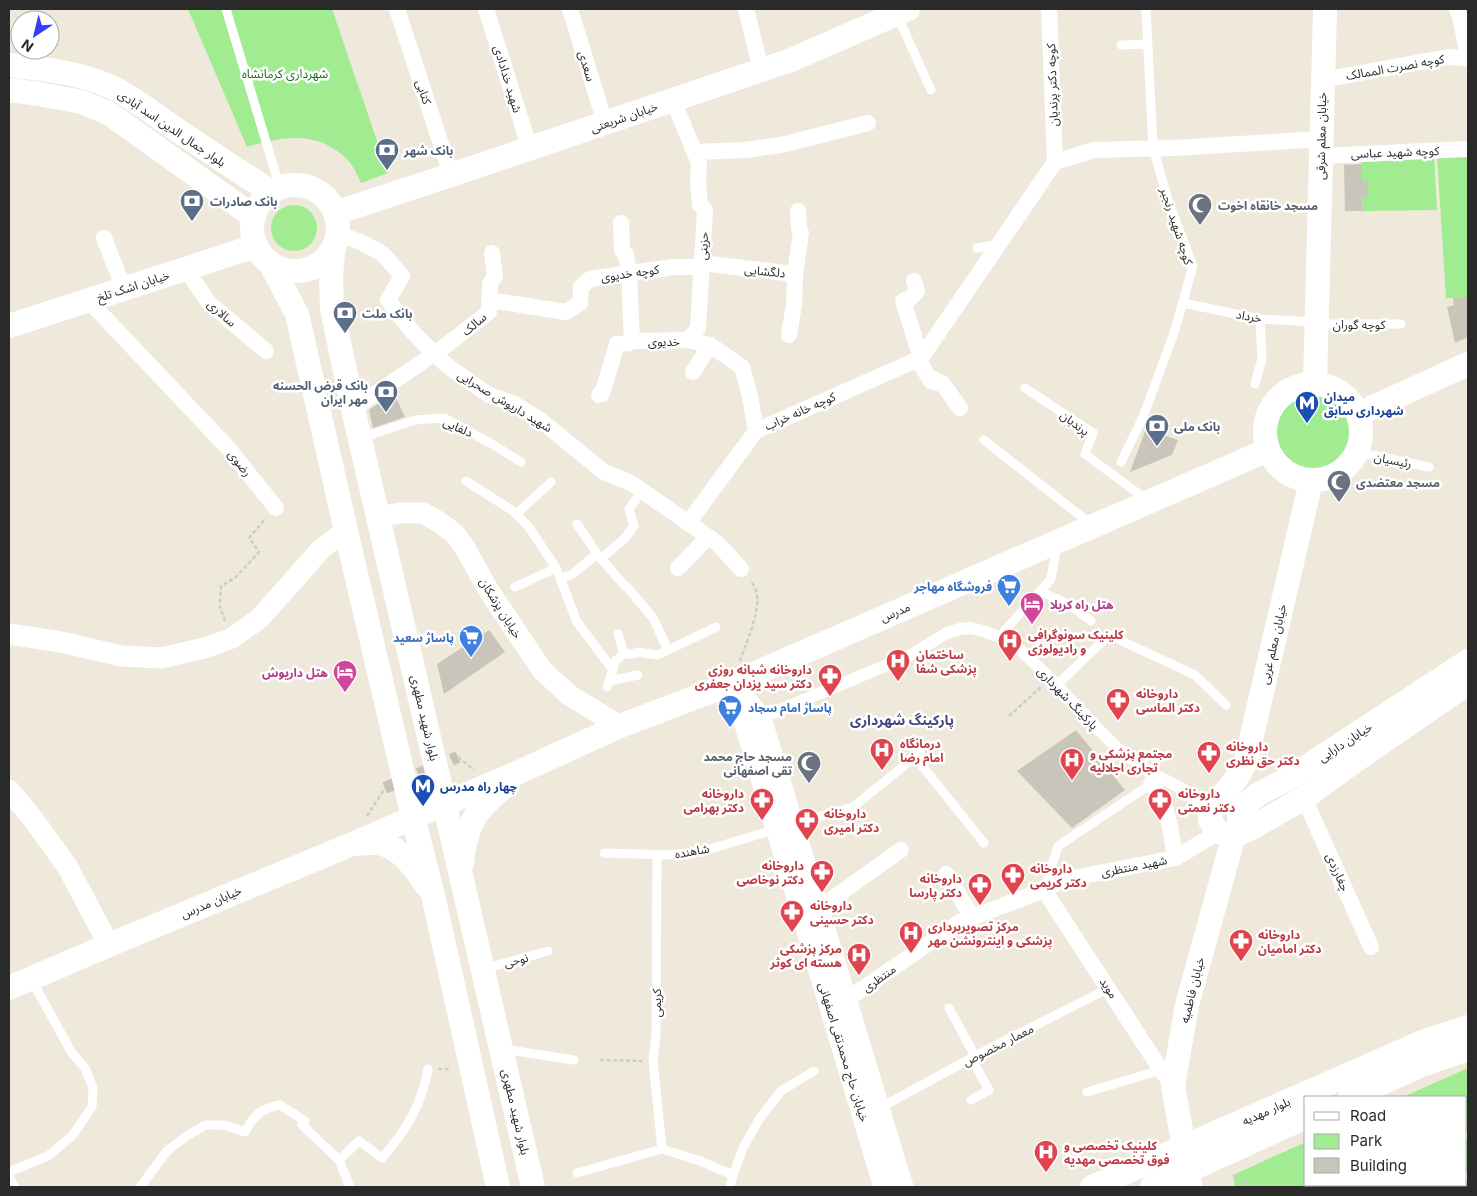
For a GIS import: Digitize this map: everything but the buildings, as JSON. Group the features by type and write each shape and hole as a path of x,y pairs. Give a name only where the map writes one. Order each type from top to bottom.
{"main road":[{"name":"خیابان معلم شرقی","path":"1314,384 1325,9"},
{"name":"خیابان شریعتی","path":"335,231 451,176 791,60 890,13"},
{"name":"بلوار جمال الدین اسد آبادی","path":"9,65 53,70 91,79 110,86 238,172 276,190"},
{"name":"بلوار جمال الدین اسد آبادی","path":"9,90 82,102 110,114 254,217"},
{"path":"263,254 284,270 299,271 313,267 325,258 335,231 328,201 318,192 306,187 293,185 276,190 264,198 258,207 252,226 253,236 263,254 297,314 413,818 433,895 498,1187"},
{"name":"بلوار شهید مطهری","path":"335,231 331,275 332,309 353,409 533,1187"},
{"name":"خیابان اشک تلخ","path":"9,326 186,269 263,254"},
{"path":"1358,414 1468,364"},
{"path":"1314,384 1328,386 1341,392 1351,402 1358,414 1362,427 1361,440 1350,464 1339,474 1326,479 1312,481 1298,478 1285,472 1275,462 1268,450 1264,434 1266,419 1273,404 1284,393 1298,386 1314,384"},
{"name":"مدرس","path":"445,804 521,772 620,726 733,683 1268,450"},
{"name":"خیابان معلم غربی","path":"1225,822 1238,776 1246,761 1312,481"},
{"path":"346,530 378,517"},
{"name":"خیابان دارایی","path":"1225,822 1238,819 1242,809 1260,793 1288,780 1468,661"},
{"name":"خیابان دارایی","path":"1225,822 1296,802 1468,684"},
{"path":"462,878 463,855 469,829 477,813 521,772"},
{"path":"1277,785 1275,791 1276,799 1282,806 1296,802"},
{"name":"خیابان مدرس","path":"9,988 445,804"},
{"name":"خیابان فاطمیه","path":"1184,1159 1167,1078 1187,1005 1225,822"},
{"path":"350,845 378,843 395,850 412,865 433,895"},
{"path":"461,1021 493,1011"},
{"name":"بلوار مهدیه","path":"1313,1096 1425,1041 1468,1027"},
{"path":"1352,1096 1422,1065 1468,1049"},
{"name":"بلوار مهدیه","path":"1152,1187 1184,1159 1304,1100"},
{"name":"بلوار مهدیه","path":"1092,1187 1184,1159 1304,1118"}],"street":[{"name":"کتابی","path":"397,9 451,176"},
{"name":"شهید خدادادی","path":"486,9 530,149"},
{"name":"سعدی","path":"570,9 605,123"},
{"path":"746,9 761,70"},
{"name":"کوچه دکتر پرندیان","path":"1049,9 1055,162"},
{"path":"1457,9 1468,58"},
{"name":"کوچه نصرت الممالک","path":"1322,80 1448,57 1468,58"},
{"name":"حزینی","path":"673,100 699,163 700,205 705,210 698,328 688,340"},
{"path":"695,152 745,150 781,145 868,123"},
{"name":"کوچه شهید عباسی","path":"1055,162 1094,150 1153,148 1321,147 1468,149"},
{"path":"921,358 1055,162"},
{"name":"دلگشایی","path":"702,267 709,264 746,270 796,274 801,233 798,211"},
{"name":"خدیوی","path":"620,223 622,250 626,255 629,273 632,341 688,340 710,345 742,366 750,396 756,431"},
{"name":"شهید داریوش صحرایی","path":"335,231 384,254 402,276 388,300 412,331 449,367 489,394 514,404 539,419 604,472 631,482 717,543 741,569"},
{"path":"104,238 124,289"},
{"name":"سالک","path":"434,354 468,330 489,312 490,284 496,276 492,253"},
{"name":"کوچه خدیوی","path":"489,300 566,312 580,303 581,287 590,278 673,267 702,267"},
{"name":"سالاری","path":"186,269 209,303 266,351"},
{"path":"789,336 796,274"},
{"path":"914,281 917,291 911,298 903,301 921,358 920,363 931,381 934,379 937,383 942,384 960,408"},
{"name":"رضوی","path":"89,301 228,448 276,508"},
{"path":"599,395 602,394 605,386 617,344 629,344 632,341"},
{"path":"693,372 710,345"},
{"path":"353,409 434,354"},
{"name":"کوچه خانه خراب","path":"688,523 756,431 921,358"},
{"name":"خیابان پزشکان","path":"378,517 400,512 422,513 454,533 465,548 489,592 542,670 569,695 620,726"},
{"path":"9,634 61,642 122,656 162,658 208,647 232,638 260,618 322,548 346,530"},
{"path":"678,568 708,537"},
{"name":"پارکینگ شهرداری","path":"760,718 911,655 947,633 971,628 999,636 1015,646 1054,682 1117,748 1148,771 1181,788 1225,822"},
{"name":"خیابان حاج محمدتقی اصفهانی","path":"733,683 760,718 785,826 884,1187"},
{"name":"خیابان حاج محمدتقی اصفهانی","path":"733,683 785,826 819,908 903,1187"},
{"path":"1151,784 1163,800 1170,826 1175,858"},
{"path":"9,790 67,866 109,945"},
{"name":"چغارزدی","path":"1296,802 1371,947"},
{"name":"شهید منتظری","path":"1044,890 1063,880 1175,858 1225,822"},
{"path":"819,908 901,850"},
{"path":"946,874 972,917"},
{"name":"منتظری","path":"846,1000 960,922 1044,890"},
{"name":"موید","path":"1044,890 1167,1078"}],"lane":[{"path":"226,9 276,190"},
{"name":"کوچه شهید رنجبر","path":"1121,462 1143,417 1174,333 1193,266 1168,200 1153,148 1146,9"},
{"path":"890,13 931,90"},
{"path":"1121,45 1148,44"},
{"path":"978,248 999,244"},
{"name":"خرداد","path":"1183,302 1260,319 1316,323"},
{"path":"1256,384 1262,359 1260,319"},
{"name":"کوچه گوران","path":"1316,323 1401,324"},
{"name":"پرندبان","path":"1025,388 1093,433 1085,454 1149,502"},
{"name":"دلفایی","path":"360,438 415,420 444,418 521,462"},
{"path":"984,440 1093,526"},
{"name":"رئیسیان","path":"1357,452 1429,467"},
{"path":"466,481 516,514 529,526 556,568 577,622 613,670"},
{"path":"516,514 550,482"},
{"path":"560,578 571,575 625,538 634,526 629,509 642,491"},
{"path":"577,524 599,556 653,618 668,650"},
{"path":"999,636 1051,579 1058,542"},
{"path":"515,587 556,568"},
{"path":"1040,591 1070,605 1091,621"},
{"path":"638,675 608,684 615,660 624,654 637,652 658,655 716,627"},
{"path":"618,634 624,654"},
{"path":"1054,682 1109,635 1195,675 1226,705"},
{"name":"شاهنده","path":"604,853 669,856 703,850 853,807 918,755 984,843"},
{"path":"1044,890 1058,846 1151,784"},
{"name":"کریمی","path":"657,855 656,1036 653,1061 662,1149"},
{"name":"نوحی","path":"484,969 548,951"},
{"path":"9,1172 48,1156 72,1136 92,1107 93,1088 85,1068 72,1053 31,978"},
{"name":"معمار مخصوص","path":"888,1102 1109,988"},
{"path":"949,1008 989,1090 971,1100"},
{"path":"502,1049 574,1060"},
{"path":"338,1160 359,1141 382,1158 396,1142 417,1109 426,1082 428,1069"},
{"path":"730,1187 744,1146 760,1118 781,1092 814,1071"},
{"path":"1087,1092 1167,1078"},
{"path":"140,1187 168,1151 188,1135 206,1125 224,1125 245,1132 252,1119 258,1113 270,1106 280,1105 305,1121 302,1125 338,1160 351,1187"},
{"path":"577,1174 662,1149 700,1161 733,1175"},
{"path":"9,1177 15,1187"}],"path":[{"path":"232,638 220,607 221,586 236,577 260,552 249,538 276,508"},
{"path":"733,683 754,620 757,602 756,590 741,569"},
{"path":"1009,716 1054,682"},
{"path":"458,757 474,770"},
{"path":"366,818 385,788"},
{"path":"600,1060 653,1061"},
{"path":"1233,1175 1254,1187"}],"green space":[{"name":"شهرداری کرمانشاه","path":"188,9 332,9 388,173 361,183 352,165 341,154 329,146 303,138 276,140 247,147"},
{"path":"1468,155 1468,298 1446,298 1437,156"},
{"path":"1434,156 1437,210 1363,211 1362,197 1368,196 1368,181 1362,181 1361,159"},
{"path":"290,205 298,205 307,209 313,215 317,228 313,241 307,247 298,251 290,251 281,247 275,241 271,232 271,224 275,215 281,209"},
{"path":"1312,389 1328,392 1336,396 1348,408 1352,416 1355,432 1352,448 1348,456 1336,468 1328,472 1312,475 1296,472 1288,468 1276,456 1272,448 1269,432 1272,416 1276,408 1288,396 1296,392"},
{"path":"1468,1068 1468,1187 1235,1187 1233,1175 1304,1143 1304,1186 1467,1186 1467,1096 1405,1096"}],"tunnel":[{"path":"385,788 458,757"}],"place":[{"name":"بانک شهر","path":"387,171"},
{"name":"بانک صادرات","path":"192,222"},
{"name":"مسجد خانقاه اخوت","path":"1200,226"},
{"name":"بانک ملت","path":"345,334"},
{"name":"بانک قرض الحسنه مهر ایران","path":"386,413"},
{"name":"میدان شهرداری سابق","path":"1307,424"},
{"name":"بانک ملی","path":"1157,447"},
{"name":"مسجد معتضدی","path":"1339,503"},
{"name":"فروشگاه مهاجر","path":"1009,607"},
{"name":"هتل راه کربلا","path":"1032,625"},
{"name":"پاساژ سعید","path":"471,658"},
{"name":"کلینیک سونوگرافی و رادیولوژی","path":"1010,662"},
{"name":"ساختمان پزشکی شفا","path":"898,682"},
{"name":"هتل داریوش","path":"345,693"},
{"name":"داروخانه شبانه روزی دکتر سید یزدان جعفری","path":"830,697"},
{"name":"داروخانه دکتر الماسی","path":"1118,721"},
{"name":"پاساژ امام سجاد","path":"730,728"},
{"name":"درمانگاه امام رضا","path":"882,771"},
{"name":"داروخانه دکتر حق نظری","path":"1209,774"},
{"name":"مجتمع پزشکی و تجاری اجلالیه","path":"1072,781"},
{"name":"مسجد حاج محمد تقی اصفهانی","path":"809,784"},
{"name":"چهار راه مدرس","path":"423,807"},
{"name":"داروخانه دکتر بهرامی","path":"762,821"},
{"name":"داروخانه دکتر نعمتی","path":"1160,821"},
{"name":"داروخانه دکتر امیری","path":"807,841"},
{"name":"داروخانه دکتر نوخاصی","path":"822,893"},
{"name":"داروخانه دکتر کریمی","path":"1013,896"},
{"name":"داروخانه دکتر پارسا","path":"980,906"},
{"name":"داروخانه دکتر حسینی","path":"792,933"},
{"name":"مرکز تصویربرداری پزشکی و اینترونشن مهر","path":"911,954"},
{"name":"داروخانه دکتر امامیان","path":"1241,962"},
{"name":"مرکز پزشکی هسته ای کوثر","path":"859,976"},
{"name":"کلینیک تخصصی و فوق تخصصی مهدیه","path":"1046,1173"}],"district":[{"name":"پارکینگ شهرداری","path":"902,719"}]}
